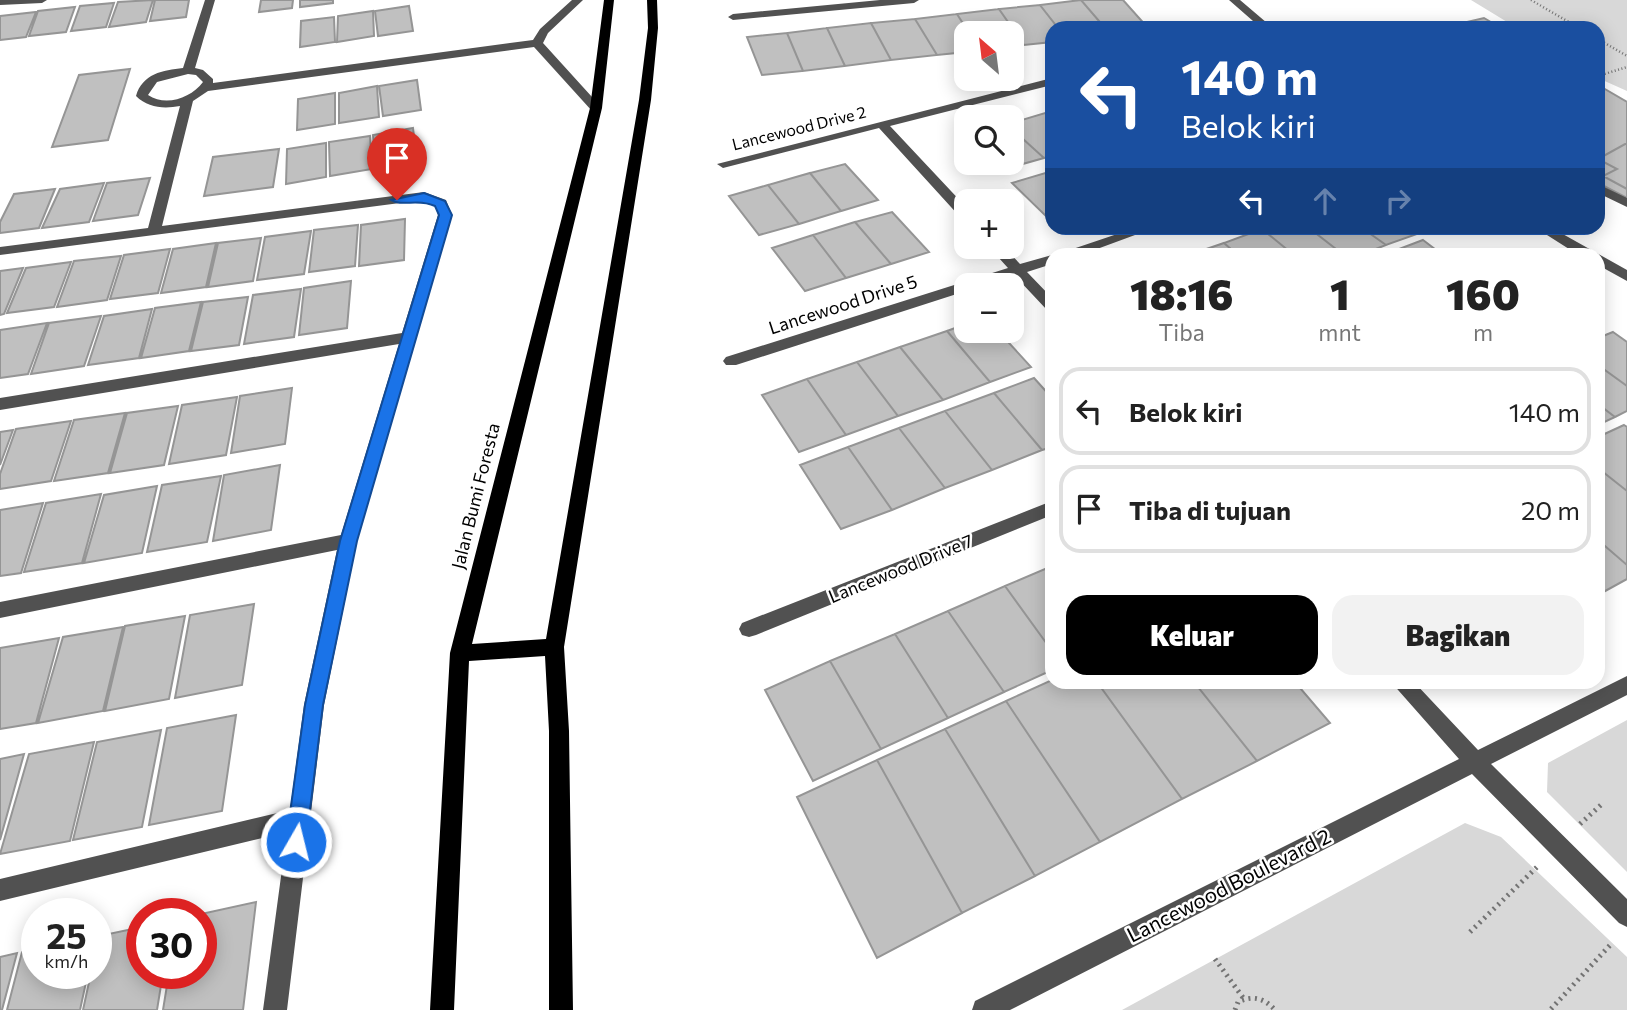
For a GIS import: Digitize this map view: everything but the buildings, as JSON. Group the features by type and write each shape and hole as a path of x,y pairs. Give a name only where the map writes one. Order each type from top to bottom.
{"main road":[{"name":"Jalan Bumi Foresta","path":"442,1010 460,653 596,108 608,0"},
{"path":"561,1010 558,731 554,647 645,100 653,28 652,0"},
{"path":"460,653 554,647"}],"street":[{"path":"0,2 42,0"},
{"path":"188,71 210,0"},
{"path":"537,43 544,31 578,0"},
{"path":"733,17 914,0"},
{"path":"1234,0 1260,21"},
{"path":"206,88 209,81 206,76 188,71 160,76 142,89 142,96 147,101 159,104 188,99 206,88 537,43"},
{"path":"537,43 596,108"},
{"name":"Lancewood Drive 2","path":"723,164 1045,83"},
{"path":"155,228 188,99"},
{"path":"883,125 954,202"},
{"path":"1605,192 1627,203"},
{"path":"0,250 155,228 424,196 440,203 445,215 348,541 314,705 275,1010"},
{"path":"1086,248 1126,235"},
{"path":"1555,235 1577,248"},
{"path":"1007,259 1045,300"},
{"name":"Lancewood Drive 5","path":"1008,273 1045,261"},
{"path":"1605,263 1627,276"},
{"name":"Lancewood Drive 5","path":"731,361 954,290"},
{"path":"0,404 409,337"},
{"name":"Lancewood Drive 7","path":"749,629 1045,511"},
{"path":"0,610 348,541"},
{"name":"Lancewood Boulevard 2","path":"984,1010 1627,685"},
{"path":"1407,689 1475,762 1627,915"},
{"path":"0,890 299,818"}],"path":[{"path":"1531,0 1567,21"},
{"path":"1605,43 1627,56"},
{"path":"1605,74 1627,67"},
{"path":"1578,826 1601,804"},
{"path":"1470,932 1536,867"},
{"path":"1551,1009 1613,942"},
{"path":"1215,959 1244,999"},
{"path":"1235,1010 1244,999 1259,997 1275,1010"}],"shaded area":[{"path":"1471,0 1627,0 1627,91 1605,81 1605,21 1506,21"},
{"path":"1627,720 1627,872 1547,792 1548,763"},
{"path":"1465,823 1501,837 1627,957 1627,1010 1122,1010"}],"route":[{"path":"296,842 314,705 348,541 445,215 440,203 424,196 397,200"}]}
